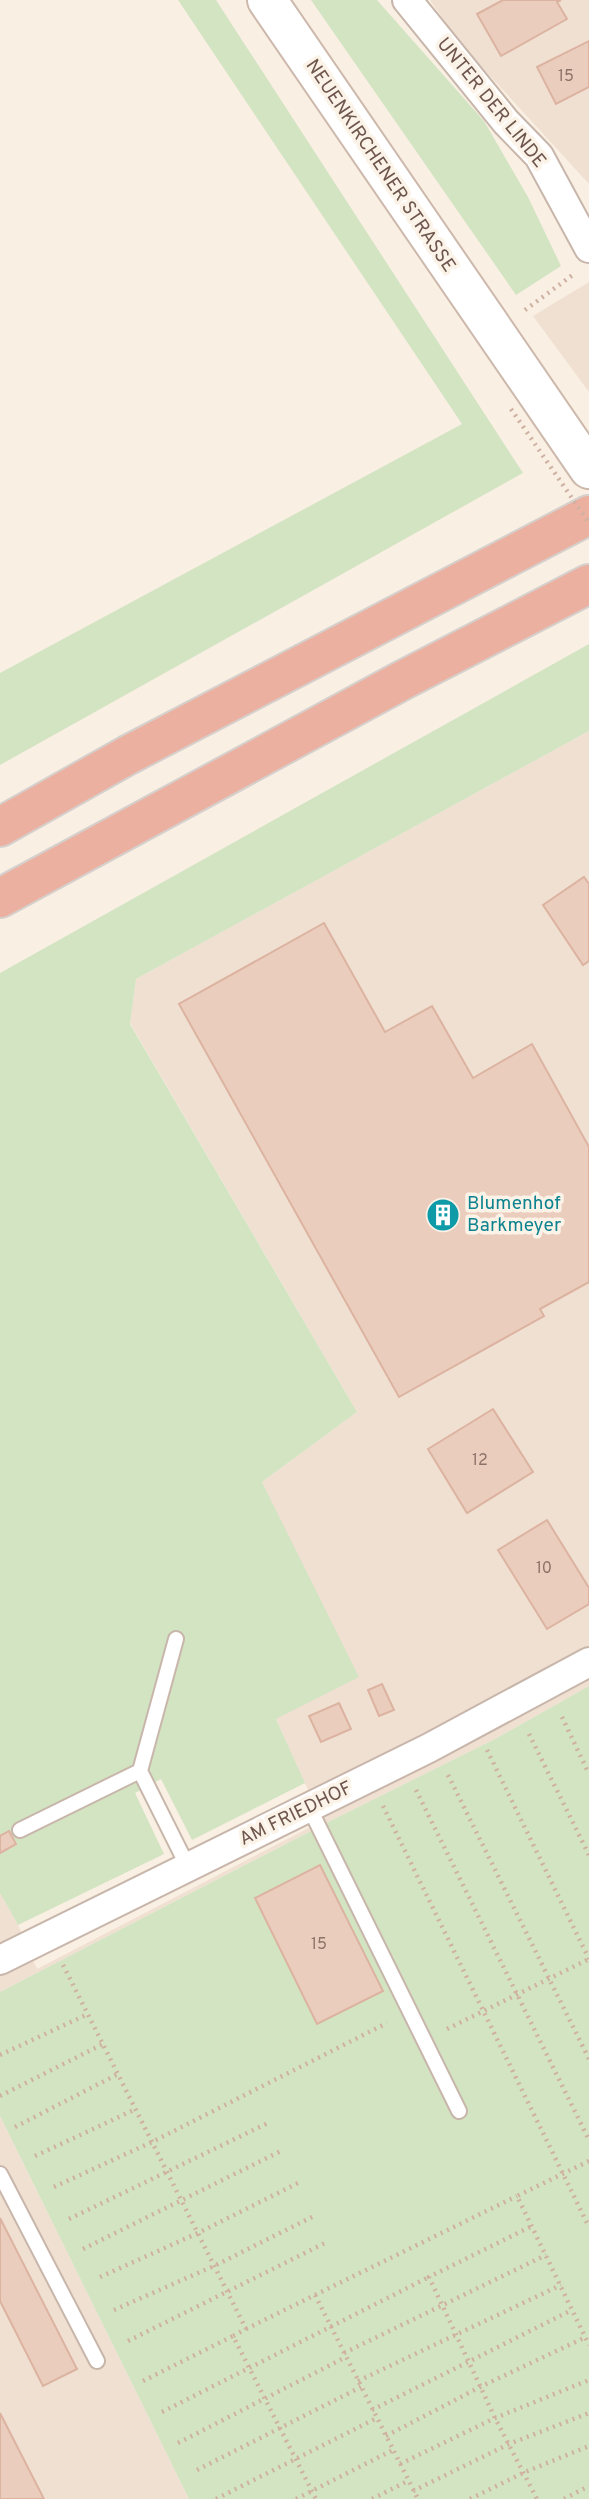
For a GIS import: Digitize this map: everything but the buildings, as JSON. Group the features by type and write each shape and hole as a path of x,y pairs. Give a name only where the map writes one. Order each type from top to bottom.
{"highway":[{"path":"0,827 128,755 589,515"},
{"path":"0,898 403,680 589,584"}],"main road":[{"name":"NEUENKIRCHENER STRASSE","path":"267,0 505,323 524,401 589,469"}],"street":[{"name":"UNTER DER LINDE","path":"407,0 506,121 539,156 584,259"},
{"name":"AM FRIEDHOF","path":"0,1960 474,1724 589,1662"}],"lane":[{"path":"176,1639 140,1771 188,1867"},
{"path":"20,1830 140,1771"},
{"path":"309,1807 459,2111"},
{"path":"0,2174 97,2361"}],"path":[{"path":"505,323 584,259"},
{"path":"524,401 589,523"},
{"path":"562,1717 589,1774"},
{"path":"424,2040 589,1959 474,1724"},
{"path":"529,1734 589,1855"},
{"path":"447,1774 589,2059"},
{"path":"416,1790 589,2140"},
{"path":"382,1804 589,2227"},
{"path":"48,1936 246,2329"},
{"path":"54,2187 152,2142 410,2011"},
{"path":"0,2055 88,2014"},
{"path":"0,2096 103,2044"},
{"path":"15,2127 118,2074"},
{"path":"35,2156 136,2109"},
{"path":"69,2218 268,2123"},
{"path":"83,2249 281,2151"},
{"path":"143,2381 589,2161"},
{"path":"100,2277 198,2233 298,2183"},
{"path":"517,2196 589,2345"},
{"path":"114,2310 214,2266 314,2216"},
{"path":"162,2412 530,2227"},
{"path":"128,2341 327,2242"},
{"path":"178,2443 345,2355 546,2255"},
{"path":"429,2277 495,2418 537,2499"},
{"path":"197,2470 360,2384 561,2285"},
{"path":"315,2294 418,2499"},
{"path":"372,2410 572,2310"},
{"path":"233,2336 316,2499"},
{"path":"386,2436 482,2386 586,2337"},
{"path":"400,2464 495,2418 589,2380"},
{"path":"414,2491 509,2444 589,2413"},
{"path":"216,2499 377,2418"},
{"path":"470,2499 525,2472 589,2446"},
{"path":"296,2499 393,2450"},
{"path":"372,2499 408,2481"},
{"path":"564,2499 589,2486"}],"shaded area":[{"path":"430,0 589,0 589,184 458,41"},
{"path":"589,282 589,392 533,316"},
{"path":"589,731 589,1686 495,1739 0,1992 0,1893 18,1925 37,1969 322,1821 276,1719 291,1542 262,1482 357,1412 130,1023 136,979"},
{"path":"0,2116 189,2499 0,2499"}],"green space":[{"path":"178,0 216,0 523,473 0,765 0,673 462,424"},
{"path":"311,0 377,0 484,121 528,197 561,266 516,295"},
{"path":"589,644 589,731 136,979 130,1024 357,1412 262,1482 359,1677 276,1719 305,1783 192,1840 161,1779 135,1793 164,1854 18,1925 0,1893 0,973"},
{"path":"589,1686 589,2499 189,2499 0,2116 0,1992 495,1739"}],"place":[{"name":"Blumenhof Barkmeyer","path":"443,1215"}]}
